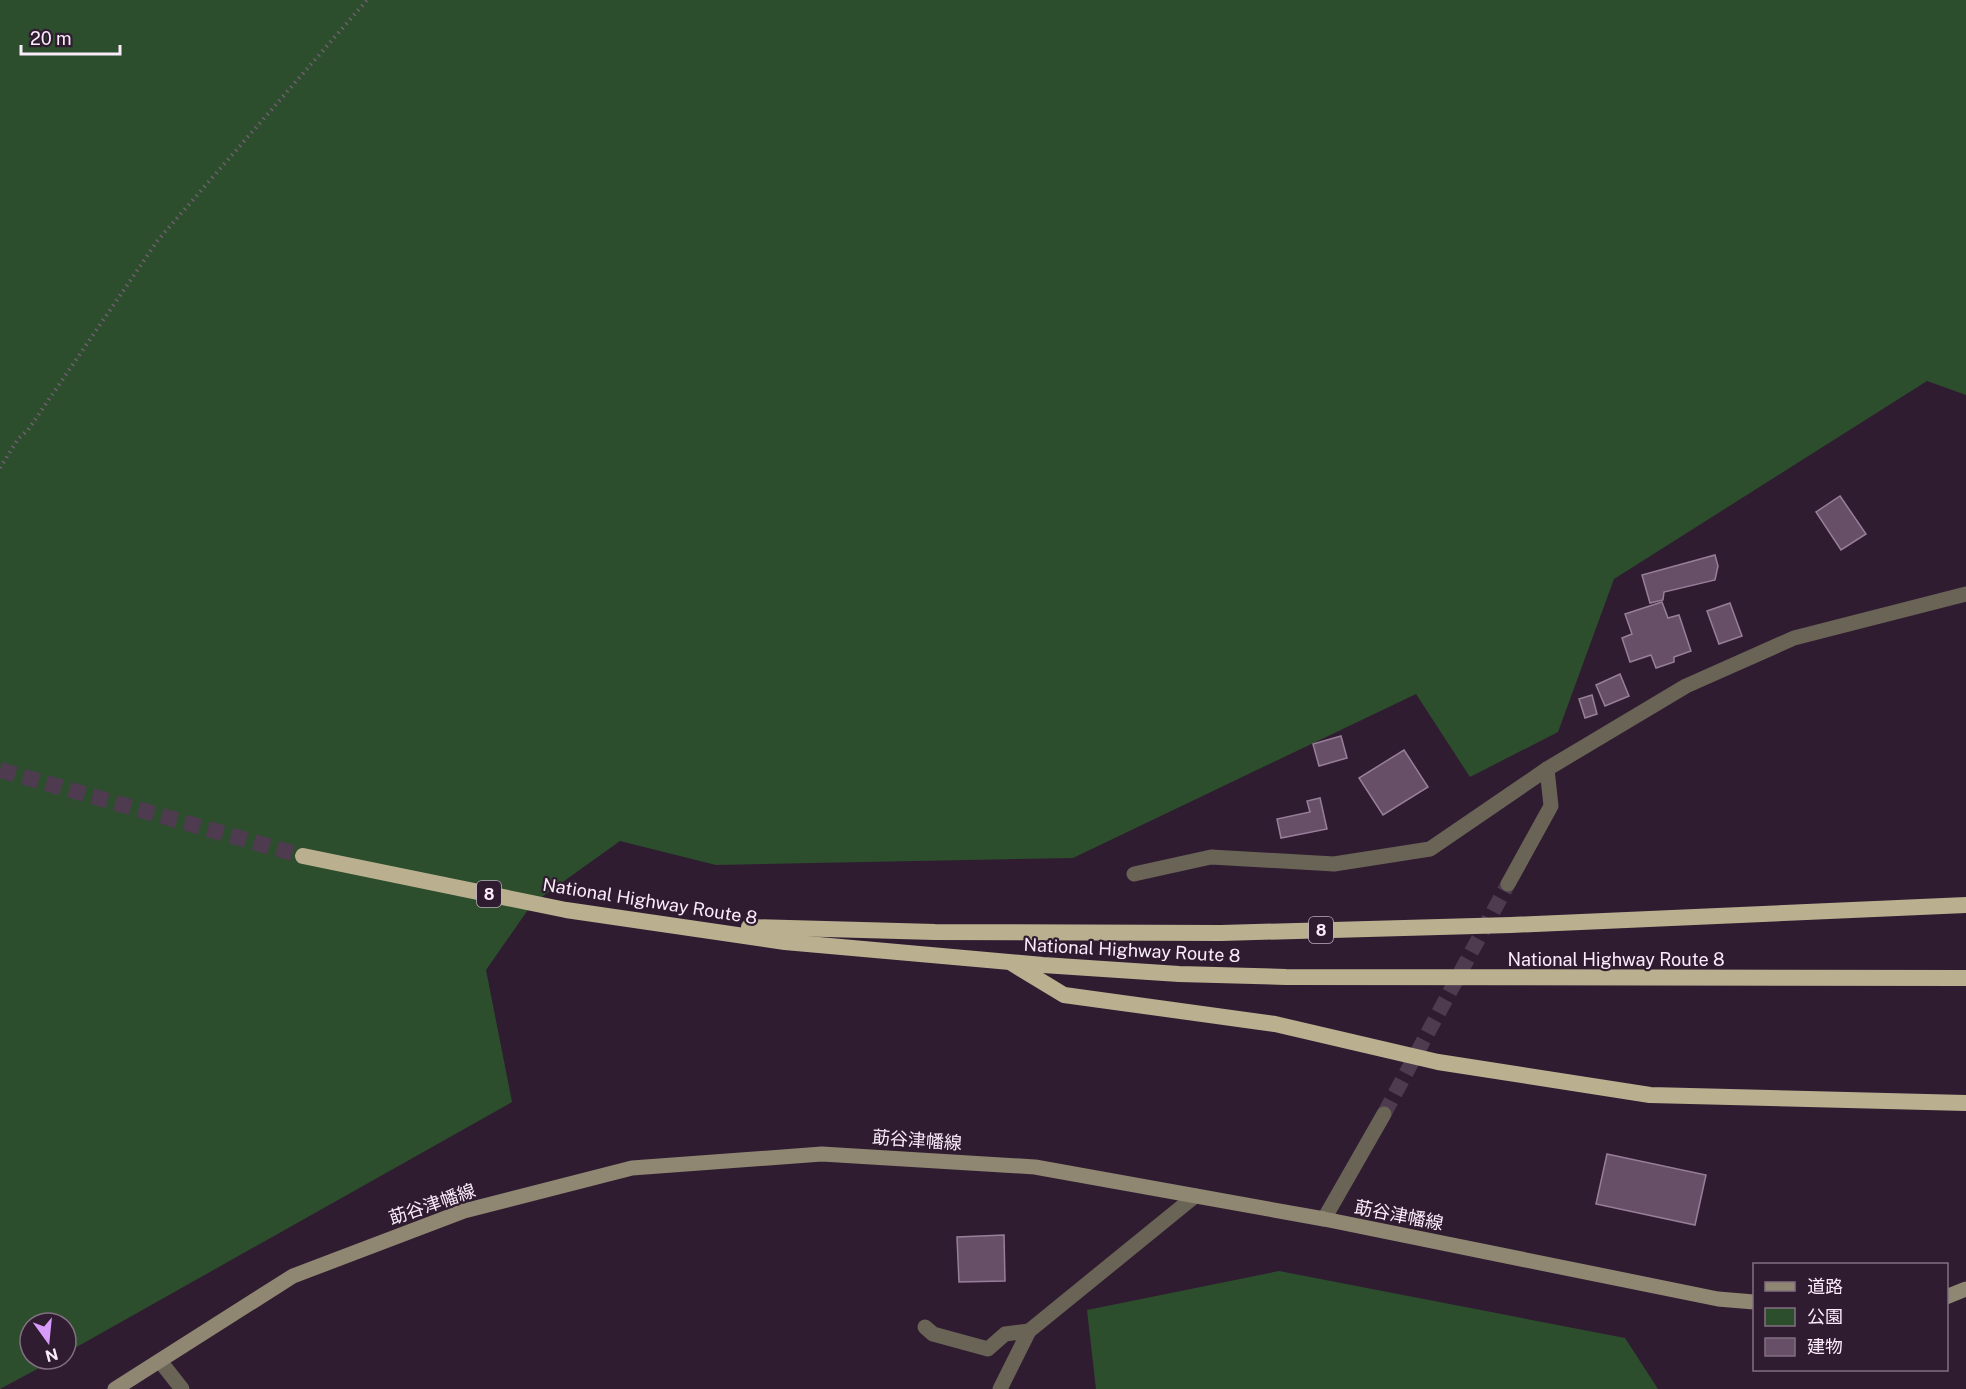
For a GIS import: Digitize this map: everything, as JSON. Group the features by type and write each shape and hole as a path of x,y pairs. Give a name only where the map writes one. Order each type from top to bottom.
{"highway":[{"name":"National Highway Route 8","path":"303,856 566,910 785,942 1010,962 1179,974 1286,977 1966,978"},
{"name":"8","path":"676,926 935,932 1221,933 1512,925 1966,905"},
{"name":"8","path":"1010,962 1064,995 1275,1024 1438,1062 1650,1095 1966,1103"}],"main road":[{"name":"莇谷津幡線","path":"115,1389 293,1276 464,1211 632,1168 822,1154 1035,1167 1324,1219 1718,1299 1753,1302"},
{"path":"1948,1297 1966,1289"}],"street":[{"path":"1134,874 1210,857 1334,864 1430,849 1547,769 1686,686 1794,638 1966,594"},
{"path":"1508,884 1551,807 1547,769"},
{"path":"1324,1219 1384,1113"},
{"path":"1000,1389 1029,1331 1195,1196"},
{"path":"925,1327 933,1334 988,1349 1005,1334 1029,1331"},
{"path":"160,1361 182,1389"}],"path":[{"path":"0,468 158,240 368,0"}],"green space":[{"path":"0,0 1966,0 1966,395 1927,381 1614,579 1558,732 1470,777 1416,694 1073,858 716,865 620,841 532,904 486,970 512,1102 78,1346 78,1311 18,1311 18,1371 34,1371 0,1389"},
{"path":"1279,1271 1625,1338 1658,1389 1096,1389 1087,1310"}],"building":[{"path":"1840,496 1866,534 1841,550 1816,512"},
{"path":"1715,555 1718,566 1715,580 1664,592 1663,600 1650,603 1642,575"},
{"path":"1662,602 1668,618 1679,615 1691,651 1674,657 1674,662 1656,668 1651,655 1630,662 1622,638 1632,634 1625,614"},
{"path":"1730,603 1742,636 1719,644 1707,611"},
{"path":"1620,674 1629,696 1605,706 1596,685"},
{"path":"1592,695 1597,714 1585,718 1579,699"},
{"path":"1341,736 1347,758 1319,766 1313,744"},
{"path":"1404,750 1428,787 1383,815 1359,778"},
{"path":"1320,798 1327,829 1281,838 1277,819 1310,812 1307,801"},
{"path":"1607,1154 1706,1175 1695,1225 1596,1204"},
{"path":"1004,1235 1005,1281 959,1282 957,1237"}],"tunnel":[{"path":"0,770 303,856"},
{"path":"1384,1114 1508,884"}]}
